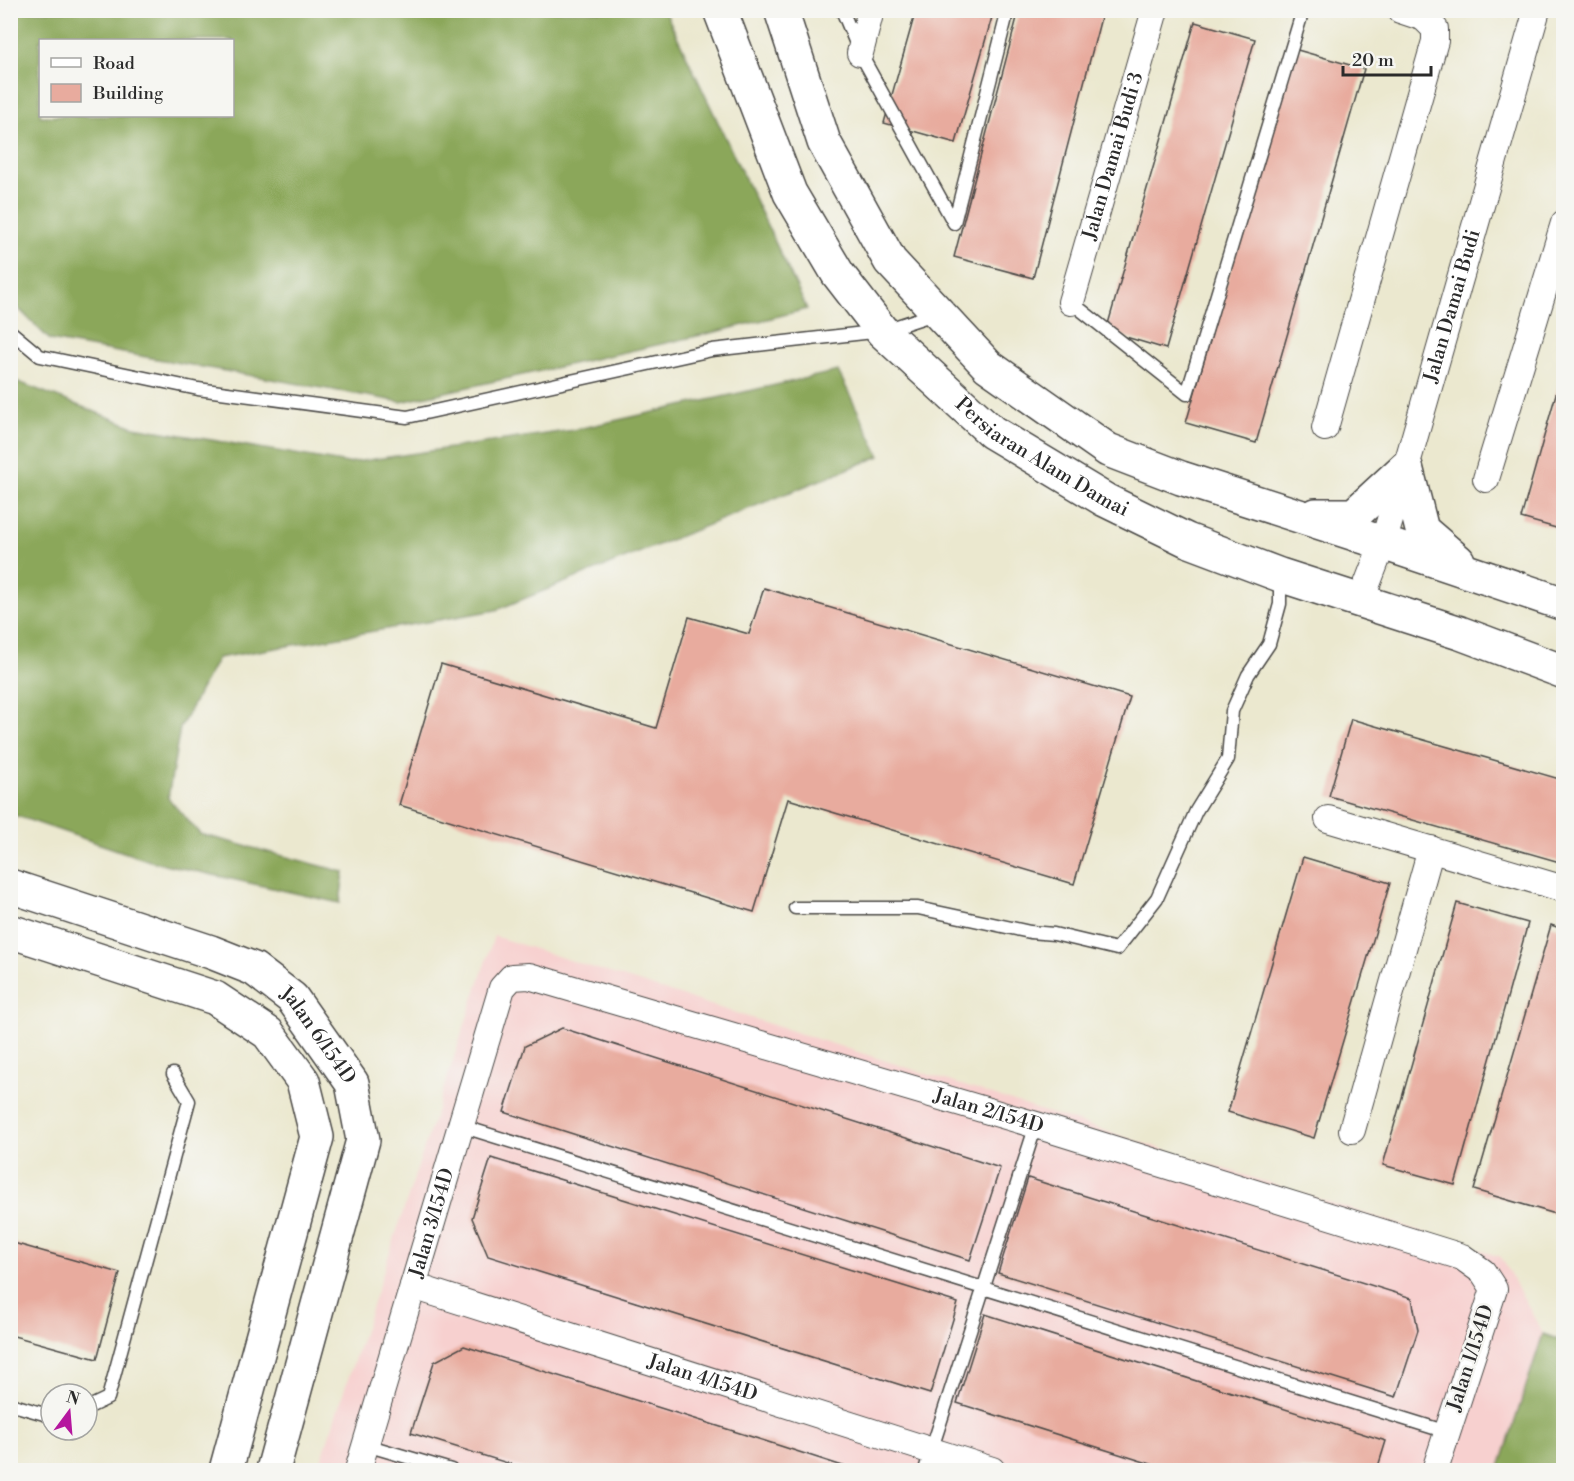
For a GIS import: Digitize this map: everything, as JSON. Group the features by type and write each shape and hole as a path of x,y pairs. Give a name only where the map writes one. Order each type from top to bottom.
{"street":[{"name":"Persiaran Alam Damai","path":"720,10 790,193 838,274 882,331 992,432 1105,500 1187,540 1280,575 1460,633 1563,672"},
{"name":"Persiaran Alam Damai","path":"781,10 824,142 890,261 988,366 1108,450 1180,478 1563,604"},
{"path":"860,53 872,10"},
{"name":"Jalan Damai Budi 3","path":"1071,302 1155,10"},
{"path":"1325,428 1435,41 1435,29 1424,18 1400,10"},
{"name":"Jalan Damai Budi","path":"1361,600 1383,543 1406,467 1537,10"},
{"path":"1486,479 1563,224"},
{"path":"1293,514 1354,515 1406,467 1422,530 1473,574"},
{"path":"1328,819 1563,889"},
{"path":"1352,1130 1431,849"},
{"name":"Jalan 6/154D","path":"10,886 211,952 255,969 292,998 352,1083 363,1140 273,1470"},
{"name":"Jalan 6/154D","path":"10,931 214,998 268,1033 303,1081 317,1137 226,1470"},
{"name":"Jalan 2/154D","path":"512,977 529,976 1036,1125 1462,1257"},
{"name":"Jalan 3/154D","path":"358,1470 502,988 512,977"},
{"name":"Jalan 1/154D","path":"1435,1470 1494,1290 1483,1272 1462,1257"},
{"name":"Jalan 4/154D","path":"413,1286 928,1461 992,1470"}],"lane":[{"path":"842,10 860,53 954,223 1008,10"},
{"path":"1071,302 1187,394 1303,10"},
{"path":"10,331 40,356 198,388 407,417 712,350 882,331 938,312"},
{"path":"795,908 918,908 1030,932 1054,934 1118,949 1157,897 1197,811 1228,759 1232,711 1248,675 1269,644 1280,604 1280,575"},
{"path":"99,1402 108,1398 189,1101 173,1074"},
{"path":"928,1461 1036,1125"},
{"path":"461,1126 1447,1432"},
{"path":"10,1404 39,1412"},
{"path":"366,1445 452,1470"}],"shaded area":[{"path":"494,936 1501,1257 1543,1334 1499,1470 318,1470"}],"green space":[{"path":"10,11 665,11 807,309 724,330 401,402 50,340 11,301"},
{"path":"838,371 880,456 496,610 218,658 180,728 168,798 200,834 344,872 340,903 150,861 11,814 11,379 134,427 348,463 573,430"},
{"path":"1543,1334 1563,1341 1563,1470 1499,1470"}],"building":[{"path":"916,10 994,10 956,143 884,123"},
{"path":"1019,10 1103,10 1033,278 954,257"},
{"path":"1195,22 1255,39 1166,349 1106,331"},
{"path":"1294,49 1364,69 1256,443 1186,423"},
{"path":"1563,369 1563,530 1521,518"},
{"path":"764,588 1130,697 1074,884 788,799 754,912 399,805 441,664 656,728 689,617 749,634"},
{"path":"1351,719 1563,780 1563,863 1329,796"},
{"path":"1303,857 1390,883 1314,1138 1228,1112"},
{"path":"1457,903 1528,923 1455,1185 1383,1165"},
{"path":"1551,925 1563,929 1563,1199 1559,1215 1474,1190"},
{"path":"562,1028 1000,1168 970,1260 504,1112 525,1046"},
{"path":"491,1158 958,1303 930,1394 488,1256 472,1218"},
{"path":"1028,1178 1412,1298 1418,1330 1396,1397 998,1273"},
{"path":"10,1242 120,1273 97,1359 10,1335"},
{"path":"985,1314 1386,1441 1377,1470 1170,1470 957,1403"},
{"path":"464,1346 855,1470 530,1470 411,1433 434,1362"}]}
